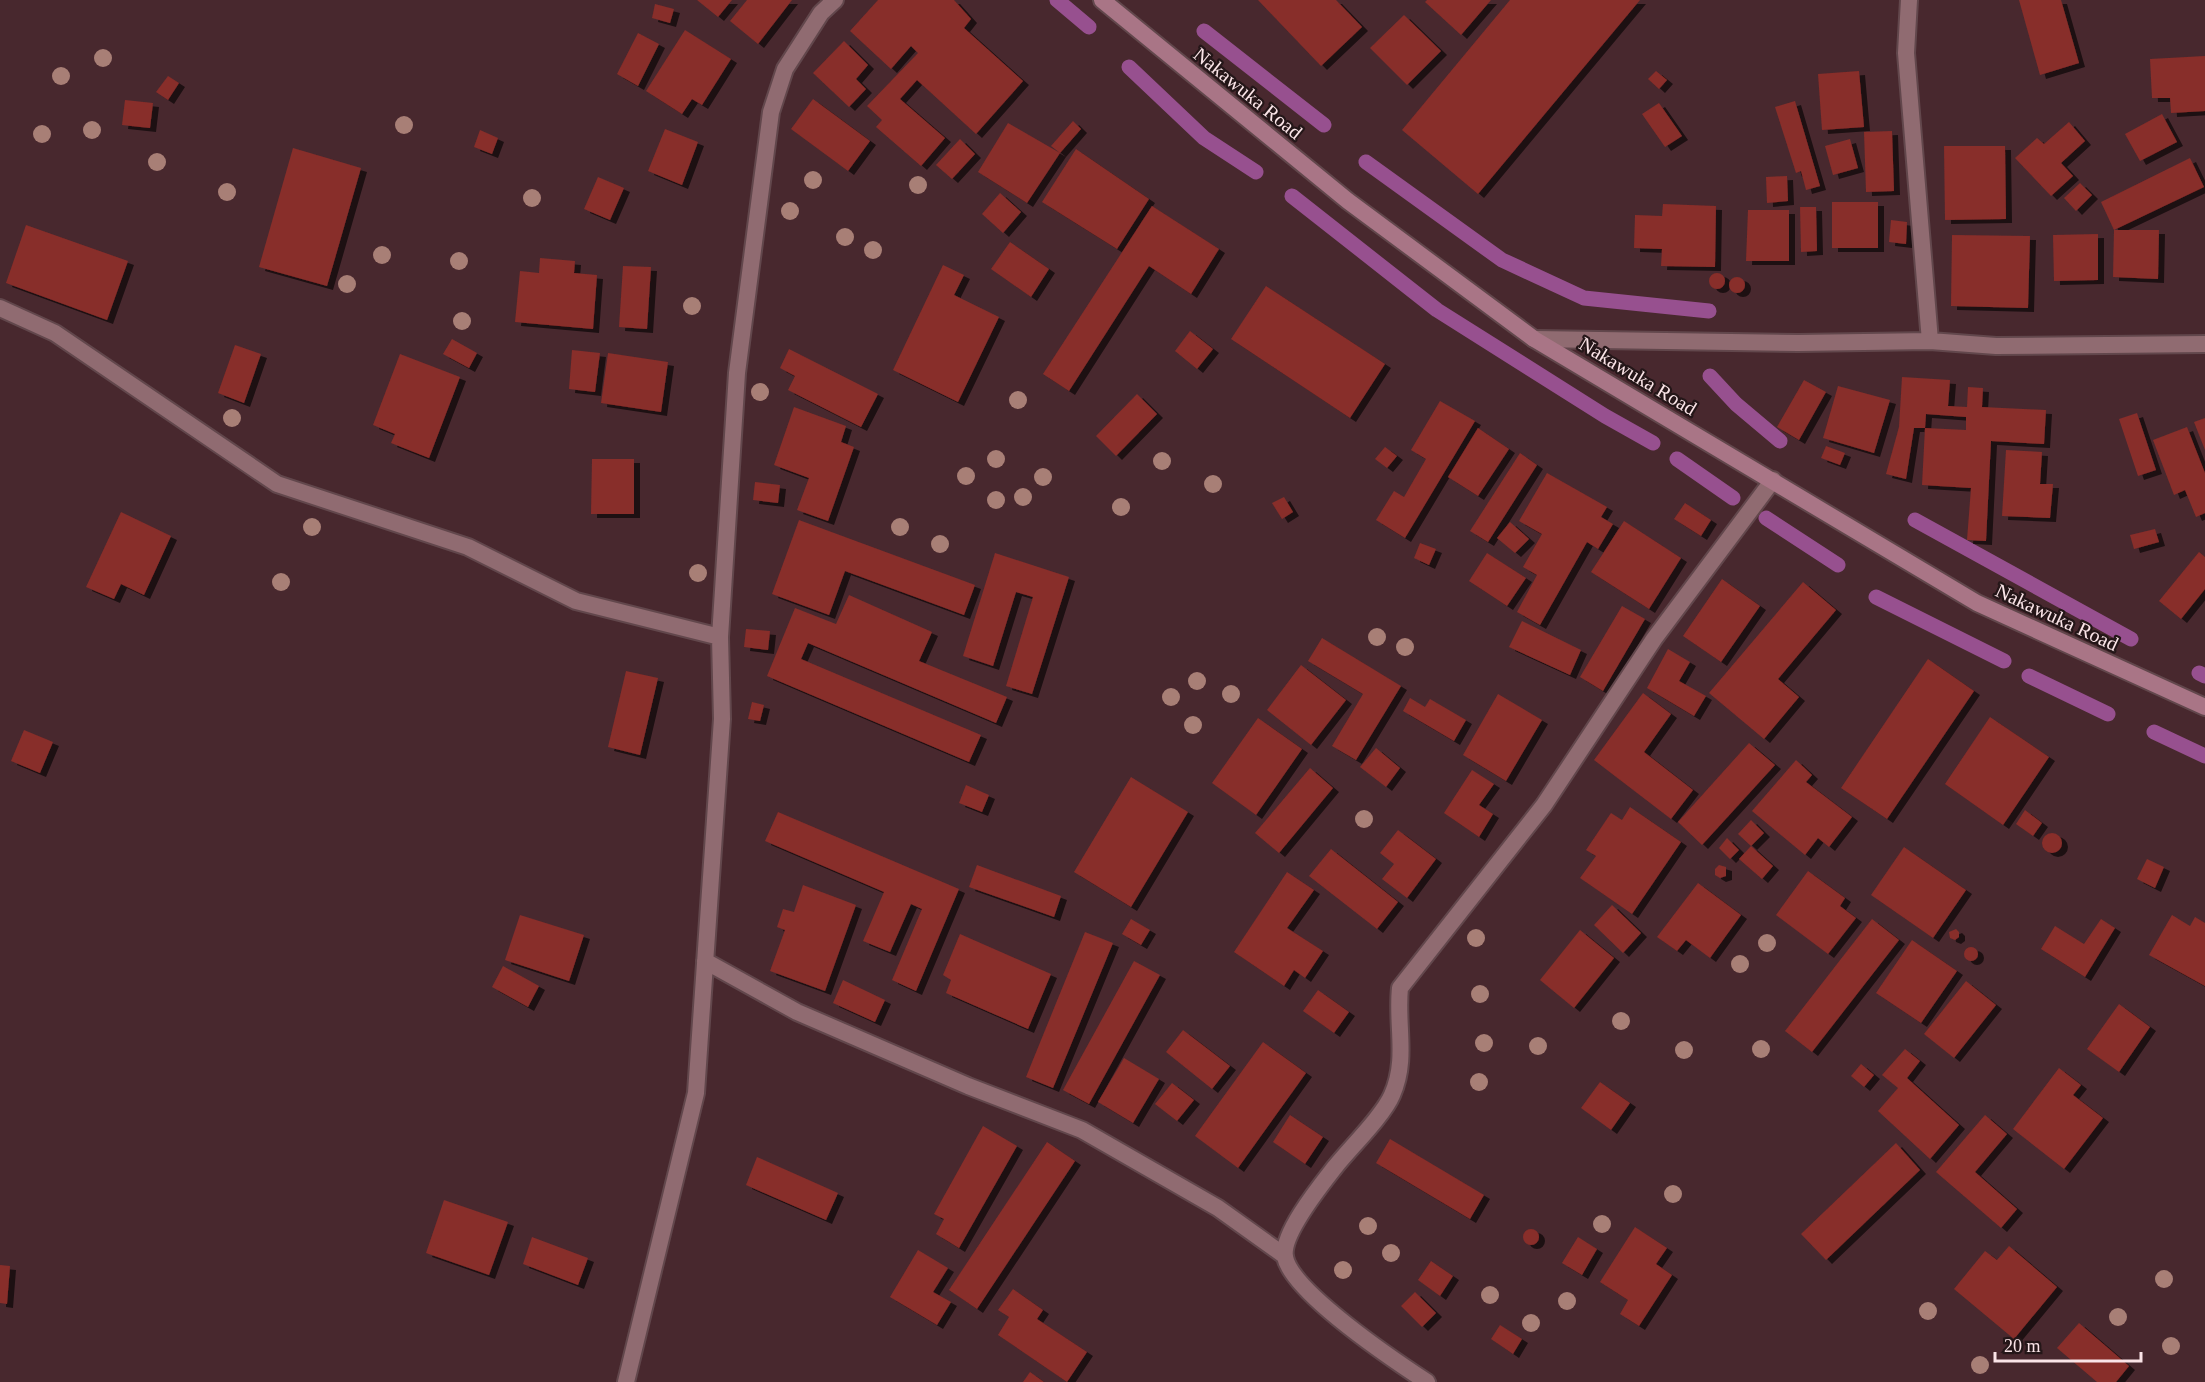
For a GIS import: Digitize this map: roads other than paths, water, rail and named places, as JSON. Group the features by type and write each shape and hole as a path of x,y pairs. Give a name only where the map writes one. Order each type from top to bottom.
{"main road":[{"name":"Nakawuka Road","path":"1102,0 1348,201 1534,339 1977,603 2205,707"}],"street":[{"path":"626,1382 696,1093 722,719 720,637 737,373 771,112 785,69 821,13 835,0"},
{"path":"1909,0 1906,53 1930,341"},
{"path":"0,308 55,333 277,484 468,547 576,601 720,637"},
{"path":"1534,339 1788,343 1930,341 1996,346 2205,344"},
{"path":"1285,1256 1291,1232 1312,1196 1391,1098 1400,1073 1402,1041 1397,1012 1400,988 1544,805 1654,639 1773,480"},
{"path":"705,961 797,1012 968,1086 1082,1130 1218,1208 1285,1256 1296,1281 1383,1353 1427,1382"}],"waterway":[{"path":"1057,0 1089,27"},
{"path":"1204,31 1324,125"},
{"path":"1129,67 1204,138 1256,172"},
{"path":"1366,162 1502,260 1584,298 1709,311"},
{"path":"1292,196 1437,310 1605,416 1653,443"},
{"path":"1710,376 1736,404 1780,441"},
{"path":"1677,459 1733,498"},
{"path":"1766,518 1838,565"},
{"path":"1915,520 2131,639"},
{"path":"1876,597 2004,661"},
{"path":"2199,673 2205,676"},
{"path":"2029,676 2108,714"},
{"path":"2154,732 2205,756"}]}
